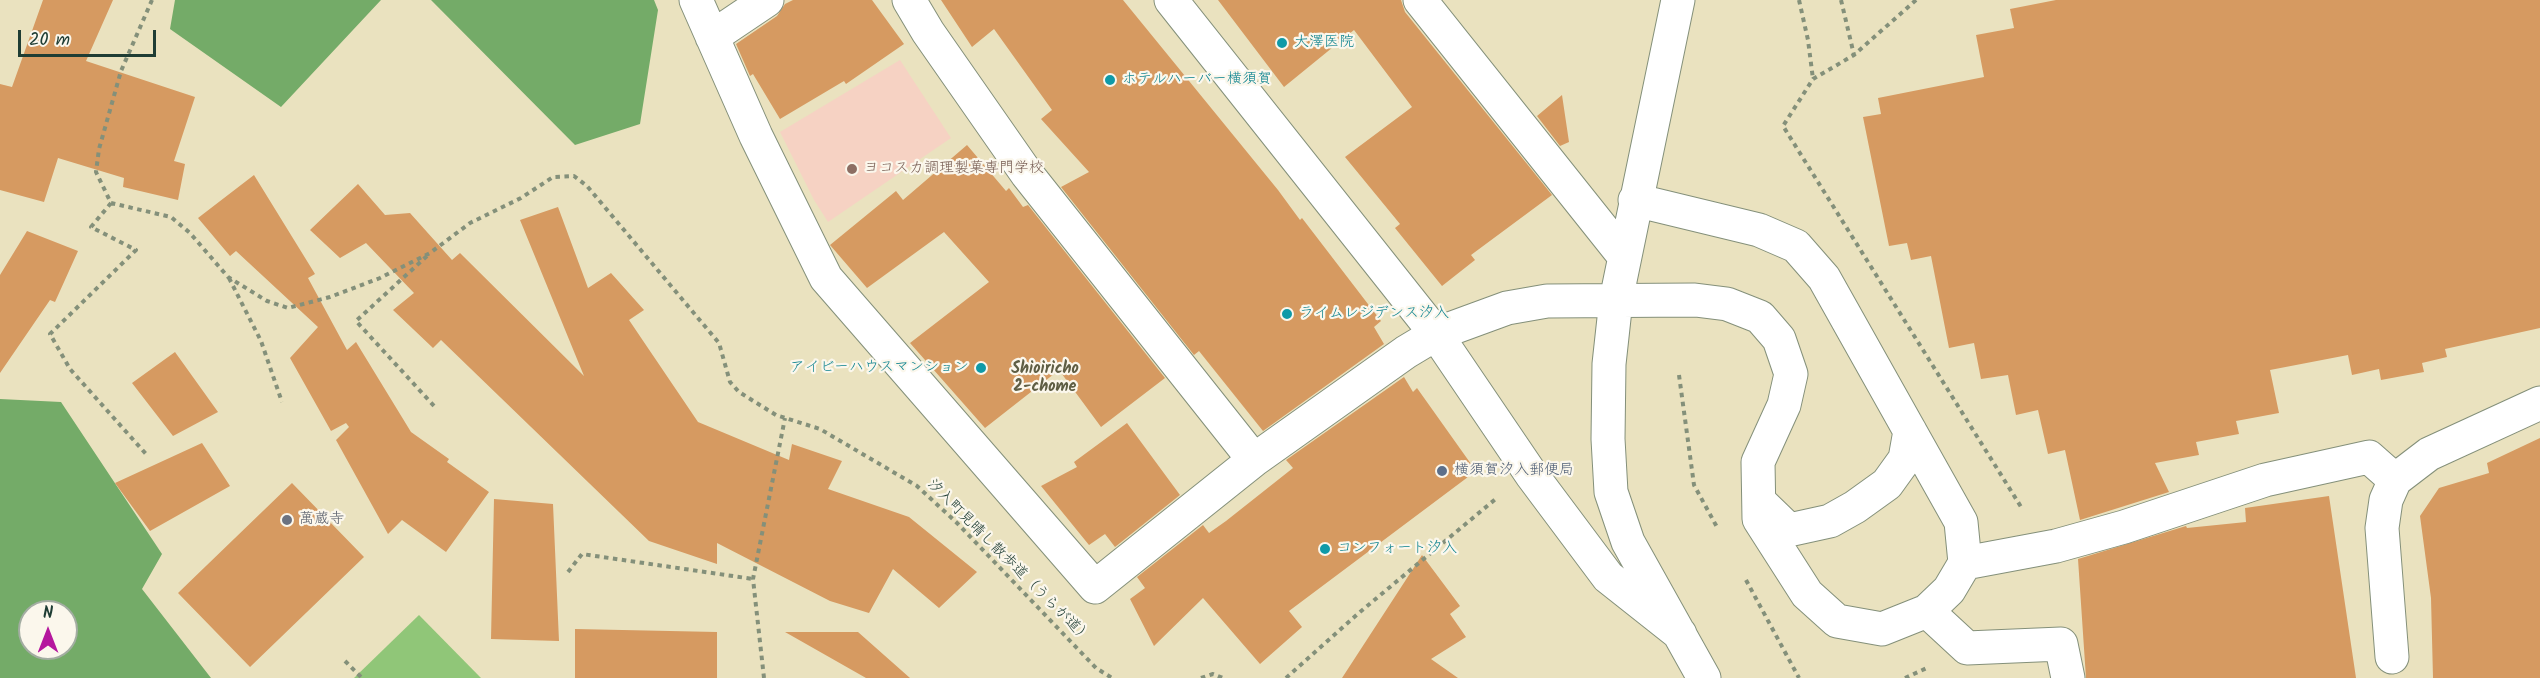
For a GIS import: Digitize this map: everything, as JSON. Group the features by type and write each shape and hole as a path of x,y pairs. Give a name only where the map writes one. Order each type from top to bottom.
{"street":[{"path":"696,0 756,136 826,278 1095,586 1254,460 1406,352 1436,334 1507,308 1547,301 1695,300 1727,304 1760,317 1779,339 1791,374 1784,405 1758,462 1759,519 1807,594 1837,621 1882,629 1927,611 1949,590 1965,563 1961,522 1824,278 1796,246 1759,230 1635,201"},
{"path":"712,37 767,0"},
{"path":"909,0 928,32 1027,174 1254,460"},
{"path":"1171,0 1436,334 1530,474 1608,577 1680,634"},
{"path":"1420,0 1624,256"},
{"path":"1678,0 1616,300 1609,364 1608,439 1611,492 1628,542 1704,678"},
{"path":"2392,657 2382,528 2386,500 2395,480 2429,454 2540,403"},
{"path":"1757,499 1789,530 1830,521 1855,507 1887,484 1905,459 1910,431"},
{"path":"1965,563 2030,552 2124,527 2265,480 2369,457 2395,480"},
{"path":"1927,611 1967,648 2061,644 2068,678"}],"path":[{"path":"146,454 70,369 50,334 136,250 91,227 111,203 96,172 99,149 121,71 152,0"},
{"path":"1799,0 1808,40 1813,79"},
{"path":"1841,0 1854,55"},
{"path":"1916,0 1854,55 1813,79 1783,126 2022,506 2030,552"},
{"name":"汐入町見晴し散歩道（うらが道）","path":"111,203 171,217 190,233 228,277 267,301 288,308 330,297 380,278 430,253 470,223 521,198 553,177 574,176 587,186 719,343 730,382 739,392 776,415 820,429 917,486 956,522 1096,668 1112,678"},
{"path":"430,253 356,321 435,407"},
{"path":"228,277 261,341 282,402"},
{"path":"764,678 753,579 785,418"},
{"path":"1286,678 1360,612 1512,485 1530,474"},
{"path":"568,572 582,554 753,579"},
{"path":"1905,678 1967,648"},
{"path":"345,661 362,678"},
{"path":"1201,678 1212,676 1223,678"}],"shaded area":[{"name":"ヨコスカ調理製菓専門学校","path":"900,60 951,138 828,222 814,200 780,132"}],"green space":[{"path":"175,0 381,0 281,107 170,29"},
{"path":"431,0 654,0 658,10 640,124 575,145"},
{"path":"0,399 61,402 162,554 142,589 211,678 0,678"},
{"path":"419,615 481,678 354,678"}],"building":[{"path":"43,0 113,0 86,61 195,97 174,161 185,164 178,200 123,187 124,178 58,158 44,202 0,190 0,84 12,87"},
{"path":"793,0 872,0 904,44 846,84 844,81 780,119 753,74 750,76 736,44 777,16 785,4"},
{"path":"941,0 1123,0 1300,220 1302,218 1381,321 1374,327 1384,344 1263,431 1199,351 1194,355 1061,187 1089,172 1041,119 1052,110 994,29 972,47"},
{"path":"1218,0 1401,0 1405,12 1552,195 1471,255 1475,260 1442,286 1395,228 1400,224 1345,157 1412,107 1354,30 1284,87"},
{"path":"2056,0 2540,0 2540,328 2445,349 2447,357 2422,363 2424,372 2381,380 2379,369 2352,375 2348,355 2270,370 2279,413 2236,421 2239,434 2196,442 2199,455 2155,463 2169,492 2080,520 2065,450 2048,454 2038,410 2016,415 2008,375 1981,379 1974,343 1949,348 1931,256 1911,260 1907,243 1889,246 1863,117 1881,114 1878,98 1984,77 1976,35 2014,28 2010,9"},
{"path":"1562,95 1569,142 1560,146 1537,116"},
{"path":"967,145 1006,191 1009,188 1023,207 1028,205 1165,378 1101,427 1059,370 985,428 910,343 989,282 944,232 867,288 830,245 896,191 903,200"},
{"path":"254,175 315,274 308,278 347,350 356,342 411,432 449,459 447,462 489,492 446,552 402,520 388,534 336,440 349,427 346,423 331,431 290,358 318,327 236,251 230,256 198,218"},
{"path":"358,184 385,215 410,213 452,260 460,253 584,376 520,220 558,207 588,288 611,273 644,310 629,320 698,422 789,460 792,444 842,461 828,489 909,517 977,572 939,608 893,569 869,613 830,601 717,543 717,564 649,541 441,340 433,348 393,310 414,293 366,243 340,258 310,230"},
{"path":"27,231 78,251 55,302 50,300 0,373 0,275"},
{"path":"175,352 218,412 173,436 132,383"},
{"path":"1404,377 1413,392 1417,388 1476,471 1289,611 1302,627 1260,664 1203,598 1154,646 1130,599 1145,588 1137,577 1203,525 1209,533 1226,521 1293,468 1286,460"},
{"path":"1127,423 1180,495 1115,547 1105,534 1089,545 1041,486 1077,467 1074,462"},
{"path":"2540,438 2540,678 2433,678 2431,598 2420,516 2439,488 2489,473 2487,463"},
{"path":"202,443 230,486 150,531 115,483"},
{"path":"292,483 364,557 250,667 178,593"},
{"path":"2329,496 2356,678 2086,678 2078,559 2186,526 2187,528 2246,522 2245,508"},
{"path":"494,499 553,504 559,641 491,639"},
{"path":"1422,555 1460,606 1450,614 1466,637 1431,659 1458,678 1342,678"},
{"path":"575,629 717,632 717,678 575,678"},
{"path":"785,632 858,632 910,678 866,678"}],"place":[{"name":"大澤医院","path":"1282,43"},
{"name":"ホテルハーバー横須賀","path":"1110,80"},
{"name":"ヨコスカ調理製菓専門学校","path":"852,169"},
{"name":"ライムレジデンス汐入","path":"1287,314"},
{"name":"アイビーハウスマンション","path":"981,368"},
{"name":"横須賀汐入郵便局","path":"1442,471"},
{"name":"萬蔵寺","path":"287,520"},
{"name":"コンフォート汐入","path":"1325,549"}],"district":[{"name":"Shioiricho 2-chome","path":"1045,379"}]}
